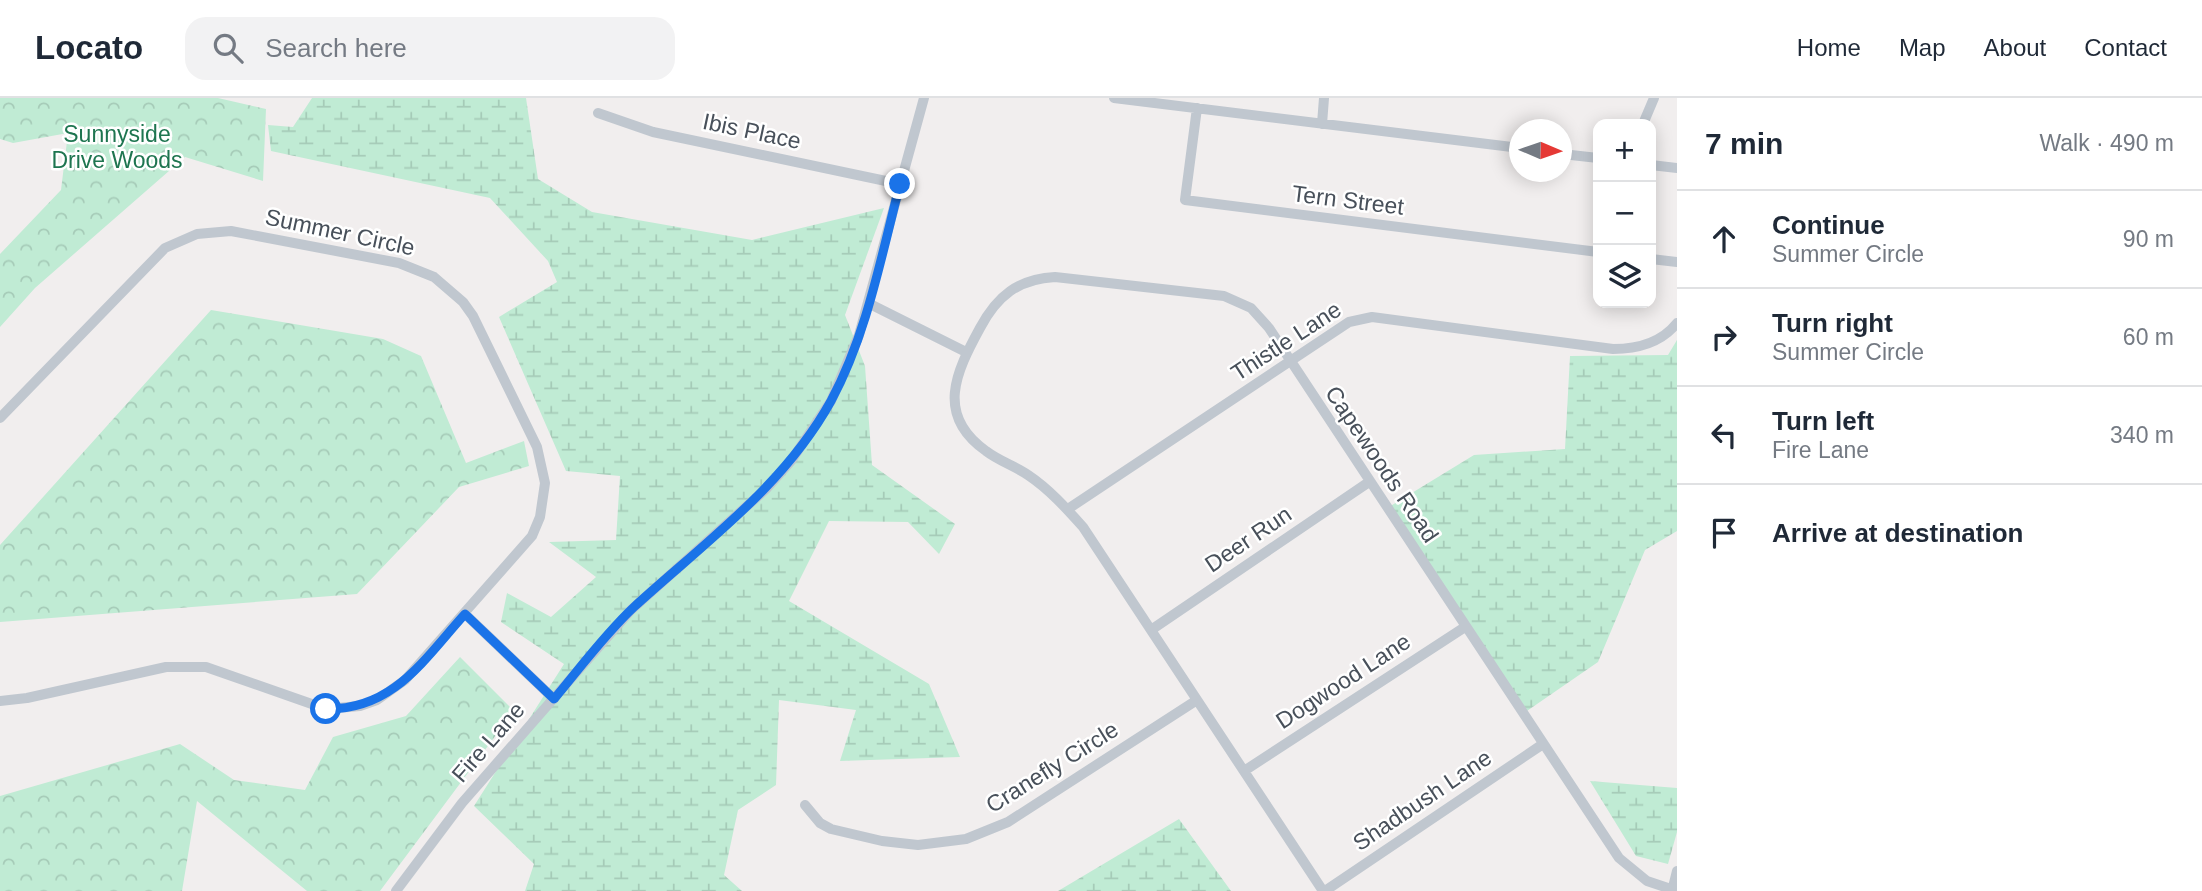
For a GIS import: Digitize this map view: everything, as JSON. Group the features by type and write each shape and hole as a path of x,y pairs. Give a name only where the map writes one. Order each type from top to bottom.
{"street":[{"name":"Fire Lane","path":"396,891 462,803 631,610 767,488 791,461 831,401 846,369 868,303 924,98"},
{"path":"1114,98 1509,147"},
{"path":"1322,124 1324,98"},
{"path":"1645,119 1654,98"},
{"name":"Tern Street","path":"1197,108 1185,200 1593,251"},
{"name":"Ibis Place","path":"597,113 653,132 900,184"},
{"path":"1572,154 1593,157"},
{"path":"1656,166 1677,168"},
{"name":"Summer Circle","path":"0,418 150,260 180,239 214,231 231,231 418,268 450,289 473,316 537,447 542,464 544,499 532,536 465,614 392,692 352,708 326,709 310,705 225,672 185,665 0,701"},
{"path":"1656,260 1677,262"},
{"name":"Capewoods Road","path":"1324,891 1068,509 1028,475 989,453 967,432 956,405 954,389 958,366 990,308 1001,296 1027,281 1055,277 1224,296 1238,300 1262,318 1619,858 1647,881 1674,890"},
{"path":"868,303 966,352"},
{"name":"Thistle Lane","path":"1068,509 1349,322 1372,317 1613,349 1644,346 1660,338 1676,324"},
{"name":"Deer Run","path":"1151,630 1369,482"},
{"path":"465,614 554,699"},
{"name":"Dogwood Lane","path":"1244,771 1465,627"},
{"name":"Cranefly Circle","path":"806,805 820,823 831,829 882,841 918,845 966,839 1008,822 1197,700"},
{"name":"Shadbush Lane","path":"1324,891 1543,744"},
{"path":"1674,890 1677,871"}],"green space":[{"name":"Sunnyside Drive Woods","path":"0,98 218,98 266,109 263,181 185,157 35,288 0,327 0,254 61,190 68,133 13,143 0,139"},
{"path":"312,98 526,98 538,179 592,212 752,240 884,208 845,315 865,366 872,465 955,524 939,554 908,522 829,521 789,601 929,684 960,757 840,761 856,710 779,700 776,785 738,810 724,875 742,891 525,891 534,864 474,806 564,664 501,622 507,593 551,617 596,577 549,542 616,540 620,476 566,471 499,317 557,282 548,261 490,198 271,151 268,125 293,127"},
{"path":"211,310 383,339 421,356 466,463 524,441 529,466 459,487 357,594 0,622 0,545"},
{"path":"1677,340 1677,531 1645,550 1598,662 1521,715 1384,510 1474,455 1565,449 1570,356 1668,355"},
{"path":"460,657 514,711 380,891 307,891 197,801 182,891 0,891 0,796 180,744 234,780 305,790 333,737 406,716"},
{"path":"1590,781 1677,788 1677,832 1668,864 1636,856"},
{"path":"1179,819 1231,891 1058,891"}],"route":[{"path":"326,709 360,706 392,692 465,614 554,699 631,610 767,488 812,432 831,401 859,335 900,184"}]}
